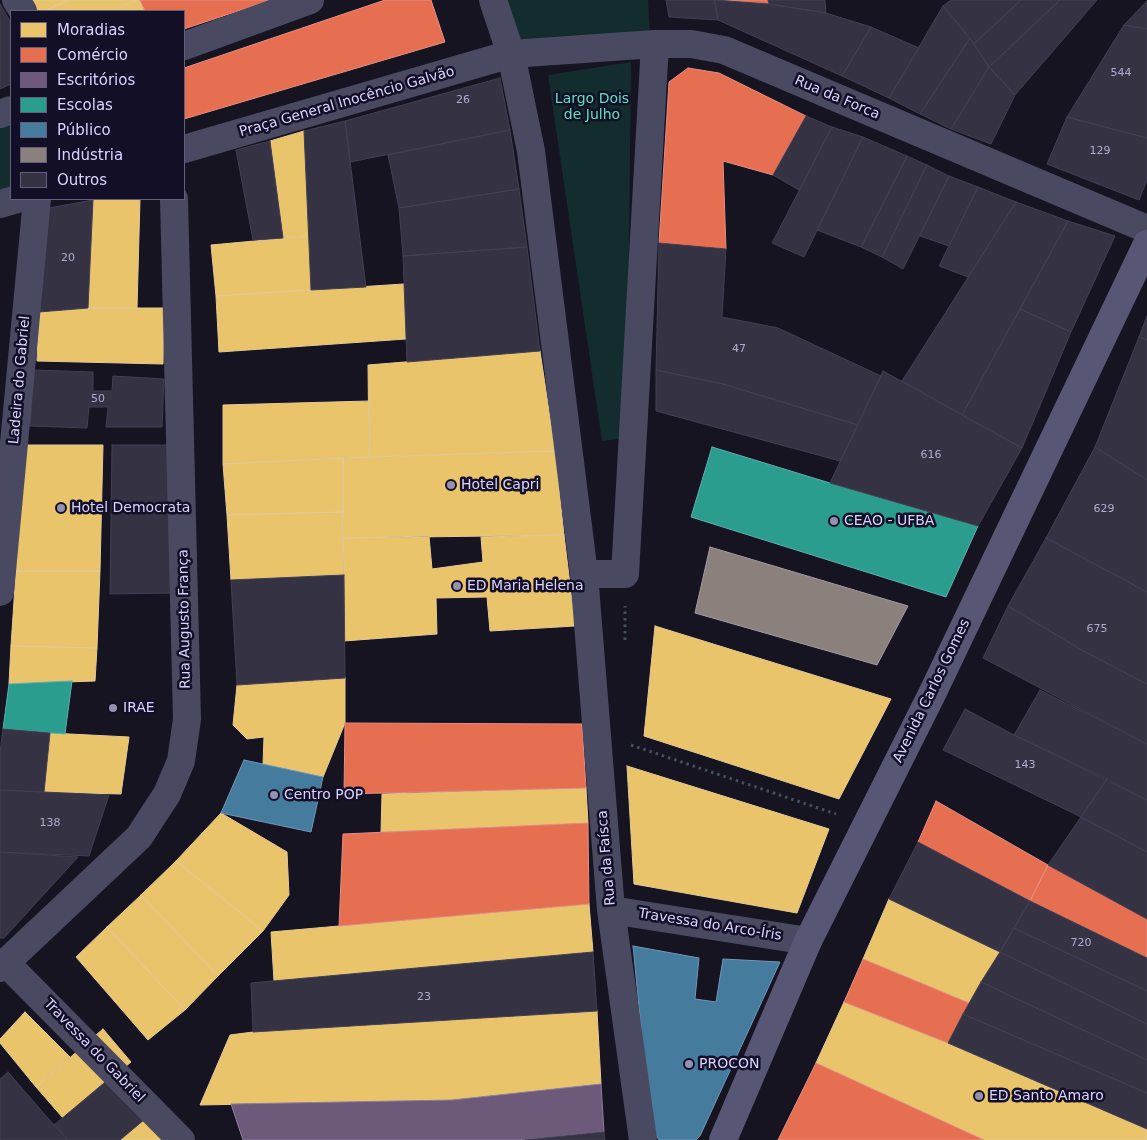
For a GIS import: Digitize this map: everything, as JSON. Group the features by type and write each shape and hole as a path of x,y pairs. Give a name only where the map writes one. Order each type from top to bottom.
{"main road":[{"name":"Avenida Carlos Gomes","path":"723,1140 808,941 867,825 1147,244"}],"street":[{"path":"493,0 511,54 531,151 584,574 625,574 655,44"},
{"path":"185,46 295,2"},
{"name":"Rua da Forca","path":"511,54 655,44 690,44 724,50 1147,229"},
{"name":"Praça General Inocêncio Galvão","path":"185,149 511,54"},
{"path":"0,204 14,200"},
{"name":"Ladeira do Gabriel","path":"0,592 37,200"},
{"name":"Rua Augusto França","path":"3,965 139,837 167,794 181,760 187,719 174,200"},
{"name":"Rua da Faísca","path":"584,574 612,910 643,1140"},
{"name":"Travessa do Arco-Íris","path":"612,910 808,941"},
{"name":"Travessa do Gabriel","path":"3,965 181,1140"}],"path":[{"path":"625,743 867,825"}],"green space":[{"path":"501,0 648,0 650,36 514,44"},
{"name":"Largo Dois de Julho","path":"631,62 627,438 602,441 548,75"},
{"path":"10,119 10,192 0,195 0,124"}],"building: Moradias":[{"path":"31,0 68,0 47,10 37,10"},
{"path":"68,0 137,0 114,10 47,10"},
{"path":"140,0 145,10 115,10"},
{"path":"304,131 309,236 283,238 270,141"},
{"path":"93,200 140,200 137,308 88,308"},
{"path":"309,236 311,290 216,296 211,245"},
{"path":"404,284 406,339 219,352 216,296"},
{"path":"88,308 164,308 163,364 37,361 39,312"},
{"path":"540,351 555,451 369,457 368,365"},
{"path":"369,401 369,457 223,464 223,405"},
{"name":"Hotel Democrata","path":"24,445 103,445 100,571 16,571"},
{"name":"Hotel Capri","path":"555,451 564,535 343,538 343,458"},
{"path":"343,458 343,512 227,515 223,464"},
{"path":"343,512 344,575 231,580 227,515"},
{"name":"ED Maria Helena","path":"564,535 575,626 490,631 487,597 436,598 437,634 344,641 343,538 429,536 432,569 483,562 481,537"},
{"path":"16,571 100,571 97,648 11,646"},
{"path":"655,626 891,699 839,799 644,736"},
{"path":"11,646 97,648 95,681 9,684"},
{"path":"345,678 345,723 323,777 263,764 264,737 247,739 233,725 237,685"},
{"path":"50,733 129,737 121,794 44,792"},
{"path":"627,766 829,829 797,913 634,884"},
{"path":"586,788 588,823 381,832 382,794"},
{"path":"221,813 287,852 289,895 263,931 176,861"},
{"path":"176,861 263,931 218,976 141,895"},
{"path":"141,895 218,976 185,1010 107,927"},
{"path":"889,899 1000,952 969,1003 863,959"},
{"path":"589,904 593,952 274,981 271,932"},
{"path":"107,927 185,1010 148,1040 76,957"},
{"name":"ED Santo Amaro","path":"844,1002 948,1043 1147,1129 1147,1140 984,1140 816,1063"},
{"path":"597,1011 601,1084 452,1100 200,1105 230,1035"},
{"path":"25,1012 70,1057 36,1087 0,1043 0,1039"},
{"path":"103,1029 131,1062 63,1118 36,1087"},
{"path":"163,1104 186,1140 120,1140"}],"building: Comércio":[{"path":"140,0 271,0 185,29 185,10 145,10"},
{"path":"385,0 431,0 445,42 185,119 185,68"},
{"path":"715,0 768,0 769,4"},
{"path":"688,68 719,73 806,116 773,175 723,161 726,249 659,243 669,82"},
{"path":"345,723 582,724 586,788 344,794"},
{"path":"936,801 1048,865 1030,901 918,842"},
{"path":"588,823 589,904 339,926 343,834"},
{"path":"1048,865 1147,919 1147,958 1030,901"},
{"path":"863,959 969,1003 948,1043 844,1002"},
{"path":"816,1063 984,1140 778,1140"}],"building: Escritórios":[{"path":"601,1084 604,1132 525,1140 243,1140 231,1104 452,1100"}],"building: Escolas":[{"name":"CEAO - UFBA","path":"712,447 978,526 946,597 691,517"},
{"path":"72,681 65,734 3,729 9,684"}],"building: Público":[{"name":"Centro POP","path":"244,760 323,777 311,832 221,813"},
{"name":"PROCON","path":"633,946 699,958 695,999 716,1002 723,959 780,962 700,1136 696,1140 659,1140 651,1127"}],"building: Indústria":[{"path":"710,547 908,606 877,665 695,613"}],"building: Outros":[{"path":"666,0 714,0 718,20 669,17"},
{"path":"715,0 769,4 826,13 871,27 842,76 718,20"},
{"path":"768,0 825,0 826,13 769,4"},
{"path":"951,0 1021,0 974,44 943,6"},
{"path":"1021,0 1060,0 989,67 974,44"},
{"path":"1060,0 1097,0 1015,95 989,67"},
{"path":"1147,1 1147,29 1124,25"},
{"path":"0,4 10,21 10,84 0,89"},
{"path":"943,6 970,38 920,114 889,98"},
{"path":"1124,25 1147,29 1147,138 1067,117"},
{"path":"871,27 919,48 889,98 842,76"},
{"path":"970,38 989,67 951,129 920,114"},
{"path":"989,67 1015,95 991,144 951,129"},
{"path":"500,78 510,130 350,162 345,121"},
{"path":"806,116 832,127 799,190 773,175"},
{"path":"1067,117 1147,138 1147,180 1139,200 1047,164"},
{"path":"345,121 366,287 311,290 304,131"},
{"path":"832,127 863,137 804,257 772,243"},
{"path":"510,130 519,189 399,208 388,155"},
{"path":"863,137 907,156 861,247 817,230"},
{"path":"270,141 283,238 253,240 236,150"},
{"path":"907,156 927,165 882,257 861,247"},
{"path":"927,165 949,176 903,269 882,257"},
{"path":"949,176 978,187 949,246 920,236"},
{"path":"978,187 1016,202 968,277 939,266"},
{"path":"519,189 527,247 403,256 399,208"},
{"path":"93,200 88,308 39,312 49,208"},
{"path":"1016,202 1068,221 962,415 902,381"},
{"path":"1068,221 1115,236 1071,332 1020,309"},
{"path":"659,243 726,249 722,317 778,328 881,376 858,425 723,384 656,370"},
{"path":"527,247 540,351 407,362 403,256"},
{"path":"1020,309 1071,332 1022,448 962,415"},
{"path":"1147,316 1147,340 1139,337"},
{"path":"1139,337 1147,340 1147,480 1095,447"},
{"path":"34,370 93,372 93,391 112,391 113,376 164,379 162,427 106,427 108,407 89,407 87,428 30,426"},
{"path":"656,370 723,384 858,425 840,461 656,411"},
{"path":"883,371 1022,448 978,526 830,483"},
{"path":"112,445 167,445 171,593 110,594"},
{"path":"1095,447 1147,480 1147,592 1046,538"},
{"path":"1046,538 1147,592 1147,684 1085,652 1008,606"},
{"path":"344,575 345,678 237,685 231,580"},
{"path":"1008,606 1085,652 1147,684 1147,744 983,658"},
{"path":"1040,690 1147,744 1147,800 1014,735"},
{"path":"965,709 1014,735 1107,779 1081,817 943,750"},
{"path":"3,729 50,733 44,792 0,790 0,752"},
{"path":"1107,779 1147,800 1147,852 1081,817"},
{"path":"0,790 109,795 89,856 0,852"},
{"path":"1081,817 1147,852 1147,919 1048,865"},
{"path":"918,842 1030,901 1000,952 889,899"},
{"path":"0,852 78,857 4,938 0,938"},
{"path":"1030,901 1147,958 1147,991 1014,928"},
{"path":"1014,928 1147,991 1147,1024 1000,952"},
{"path":"593,952 597,1011 253,1032 251,983"},
{"path":"1000,952 1147,1024 1147,1060 981,982"},
{"path":"981,982 1147,1060 1147,1093 963,1014"},
{"path":"963,1014 1147,1093 1147,1129 948,1043"},
{"path":"8,1072 68,1140 0,1140 0,1079"},
{"path":"110,1078 145,1119 120,1140 68,1140 54,1125"},
{"path":"604,1132 605,1140 525,1140"}],"place":[{"name":"Hotel Capri","path":"451,485"},
{"name":"Hotel Democrata","path":"61,508"},
{"name":"CEAO - UFBA","path":"834,521"},
{"name":"ED Maria Helena","path":"457,586"},
{"name":"IRAE","path":"113,708"},
{"name":"Centro POP","path":"274,795"},
{"name":"PROCON","path":"689,1064"},
{"name":"ED Santo Amaro","path":"979,1096"}]}
